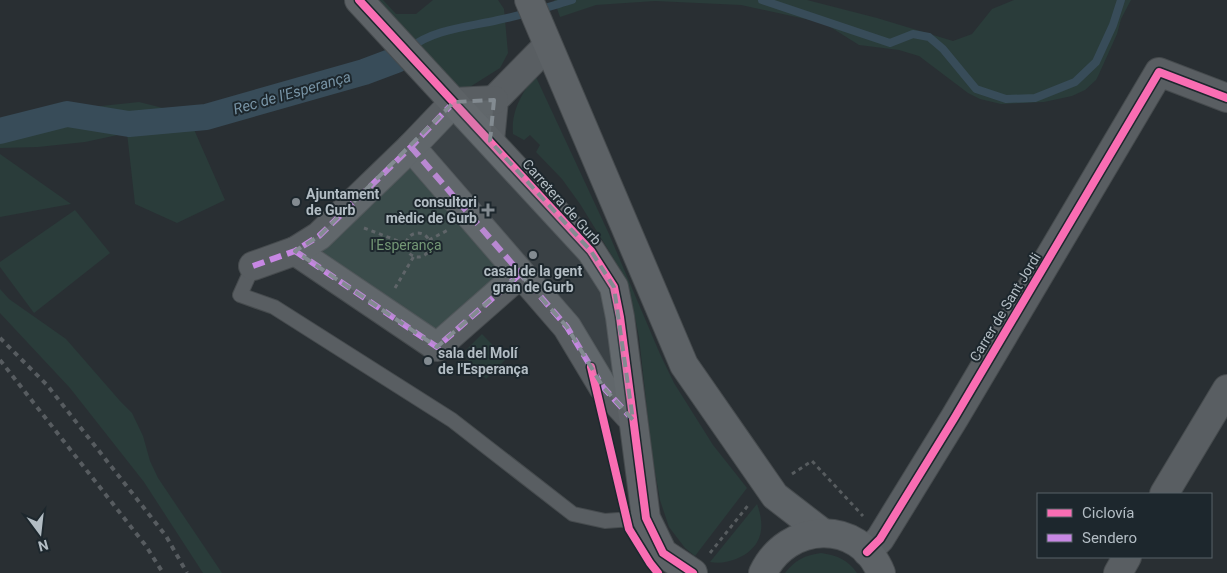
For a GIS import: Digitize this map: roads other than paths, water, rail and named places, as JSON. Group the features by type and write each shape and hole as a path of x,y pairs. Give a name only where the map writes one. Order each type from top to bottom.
{"street":[{"name":"Carretera de Gurb","path":"359,0 591,251 614,287 620,317 646,518 663,553 699,567"},
{"path":"529,0 684,365 764,497 779,517 764,566"},
{"path":"490,141 494,100 544,38"},
{"name":"Carrer de Sant Jordi","path":"874,562 880,539 950,425 1159,72 1227,98"},
{"path":"253,266 295,251 319,236 411,147 454,102 494,100"},
{"path":"411,147 567,327 602,387 633,420"},
{"path":"295,251 437,346 520,274"},
{"path":"1165,493 1227,389"},
{"path":"764,497 822,533 847,538 874,562"},
{"path":"764,566 799,537 822,533"},
{"path":"1118,573 1126,558"}],"lane":[{"path":"253,266 240,295 274,306 452,420 573,514 604,520 646,518"}],"waterway":[{"name":"Rec de l'Esperança","path":"410,48 440,33 517,16 572,0"},
{"name":"Rec de l'Esperança","path":"762,0 890,43 913,34 929,37 943,49 976,89 1006,99 1035,98 1075,82 1096,62 1113,25 1121,0"},
{"name":"Rec de l'Esperança","path":"0,131 67,114 129,124 206,117 364,72 396,60"}],"railway":[{"path":"0,338 47,385 166,536 187,573"},
{"path":"0,360 146,546 163,573"}],"place":[{"name":"Ajuntament de Gurb","path":"296,202"},
{"name":"consultori mèdic de Gurb","path":"488,210"},
{"name":"casal de la gent gran de Gurb","path":"533,255"},
{"name":"sala del Molí de l'Esperança","path":"428,361"}],"park label":[{"name":"l'Esperança","path":"406,245"}]}
